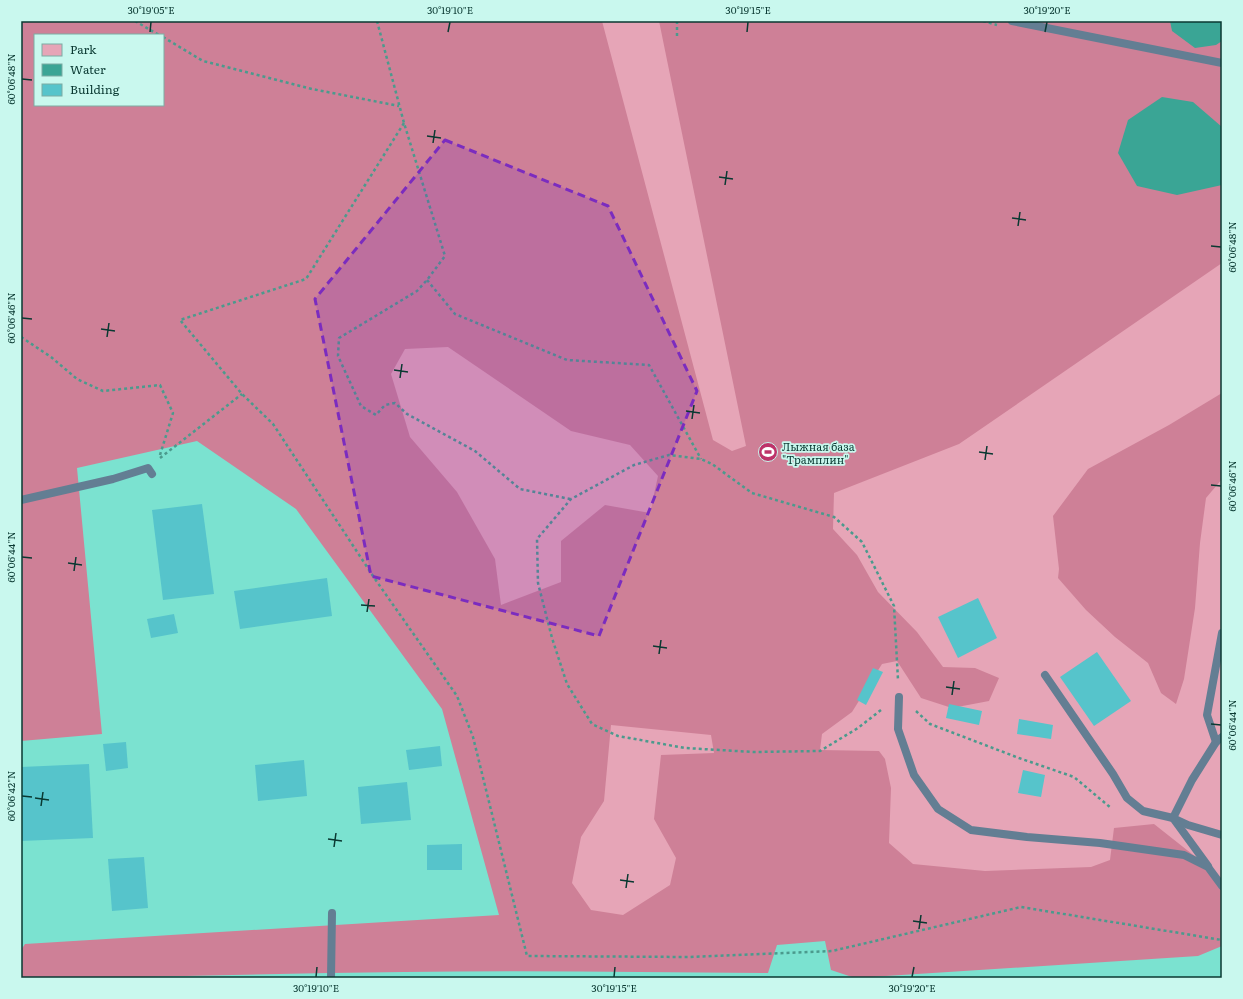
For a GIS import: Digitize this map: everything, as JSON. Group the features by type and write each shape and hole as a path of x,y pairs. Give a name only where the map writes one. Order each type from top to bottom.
{"lane":[{"path":"1012,21 1222,63"},
{"path":"21,500 113,480 148,468 152,474"},
{"path":"1173,818 1192,780 1219,740 1207,715 1222,633"},
{"path":"1045,675 1113,774 1127,798 1143,811 1173,818 1188,825 1222,835"},
{"path":"899,697 898,729 914,775 938,809 971,830 1027,837 1100,843 1184,855 1208,867"},
{"path":"1173,818 1222,886"},
{"path":"331,978 332,913"}],"path":[{"path":"135,21 157,34"},
{"path":"377,21 399,106 445,256 417,291 339,338 338,356 361,406 376,415 385,405 396,403 407,414 475,451 520,489 571,499"},
{"path":"677,21 677,37"},
{"path":"164,38 203,61 312,89 399,106"},
{"path":"404,123 306,279 180,320 242,394 273,424 375,580 457,696 472,737 527,956 688,957 832,951 1021,908 1222,940"},
{"path":"427,280 455,314 567,360 649,364 701,459"},
{"path":"21,337 51,357 77,379 103,391 160,385 173,413 159,460 242,394"},
{"path":"899,697 858,728 820,751 754,752 685,748 618,736 592,724 567,684 552,638 538,584 537,539 571,499 634,465 669,455 701,459 712,464 752,492 834,518 862,542 894,606 899,697 930,724 1074,777 1117,812"}],"highlighted area":[{"path":"445,140 608,206 697,391 599,636 371,576 315,299"}],"green space":[{"name":"Лыжная база \"Трамплин\"","path":"498,21 1222,21 1222,909 545,928 471,685 206,323"}],"shaded area":[{"name":"Лыжная база \"Трамплин\"","path":"21,21 602,21 713,440 732,451 746,446 659,21 1222,21 1222,263 959,444 834,493 833,529 857,555 878,592 917,632 943,667 975,668 999,678 989,701 952,708 921,698 897,661 882,664 852,712 822,734 820,750 879,751 885,759 891,788 889,843 913,864 985,871 1091,867 1110,860 1114,828 1154,824 1211,869 1222,887 1222,946 1198,956 855,978 831,970 825,941 777,945 768,973 449,971 21,978 21,950 25,944 499,915 442,709 296,509 197,441 77,468 102,734 21,741","holes":["448,347 571,431 630,445 658,476 650,513 605,505 561,541 561,582 501,605 495,559 457,492 410,437 391,374 405,349","611,725 711,735 714,753 661,755 654,819 676,858 670,885 623,915 591,910 572,883 581,837 604,801"]},
{"path":"1222,393 1222,479 1206,498 1200,543 1195,608 1184,679 1176,704 1161,693 1148,663 1115,637 1086,610 1058,578 1059,569 1053,516 1088,469 1169,425"}],"water":[{"path":"1170,21 1222,21 1222,41 1216,45 1195,48 1172,31"},
{"path":"1162,97 1193,102 1222,127 1222,185 1177,195 1137,186 1118,153 1128,120"}],"building":[{"path":"202,504 214,594 163,600 152,510"},
{"path":"327,578 332,616 240,629 234,591"},
{"path":"978,598 997,638 958,658 938,617"},
{"path":"174,614 178,633 151,638 147,619"},
{"path":"1097,652 1131,701 1094,726 1060,677"},
{"path":"873,668 883,672 866,705 857,700"},
{"path":"949,704 982,711 979,725 946,718"},
{"path":"1019,719 1053,725 1051,739 1017,734"},
{"path":"126,742 128,768 106,771 103,744"},
{"path":"440,746 442,766 409,770 406,750"},
{"path":"304,760 307,796 258,801 255,765"},
{"path":"89,764 93,838 21,841 21,767"},
{"path":"1023,770 1045,775 1041,797 1018,793"},
{"path":"407,782 411,820 361,824 358,787"},
{"path":"462,844 462,870 427,870 427,845"},
{"path":"144,857 148,908 112,911 108,859"}],"place":[{"name":"Лыжная база \"Трамплин\"","path":"768,452"}]}
